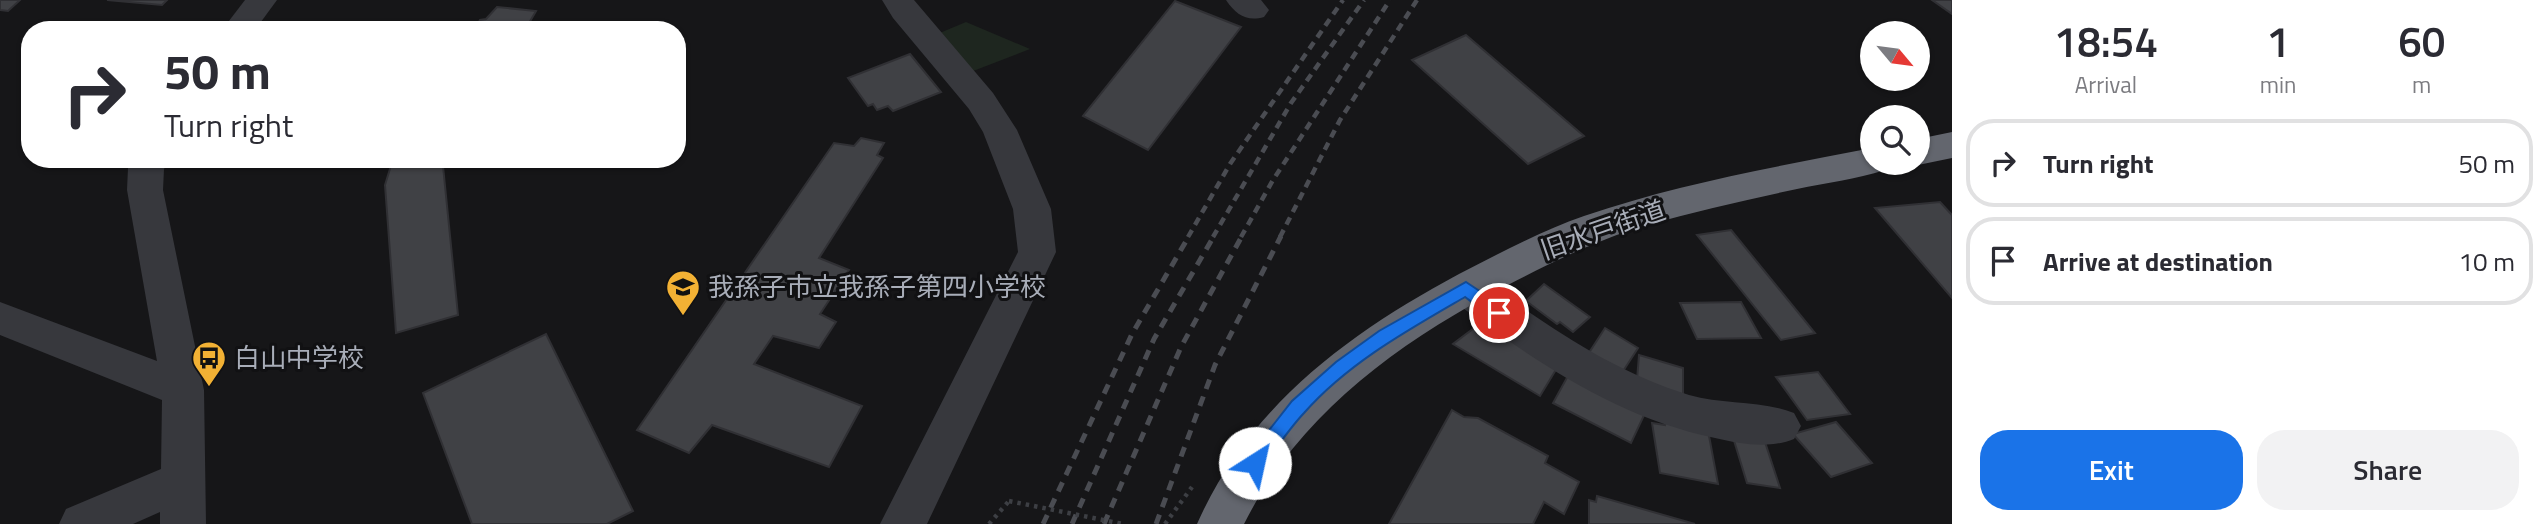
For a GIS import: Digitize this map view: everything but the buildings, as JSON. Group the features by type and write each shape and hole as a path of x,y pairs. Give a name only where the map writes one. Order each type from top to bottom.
{"highway":[{"path":"1930,150 1952,145"},
{"name":"旧水戸街道","path":"1220,524 1232,499 1266,445 1298,407 1342,367 1385,336 1466,289 1548,246 1614,221 1768,182 1860,163"}],"street":[{"path":"245,21 261,0"},
{"path":"898,0 904,11 981,101 1000,130 1032,209 1037,252 902,524"},
{"path":"82,524 183,503 183,390 145,190 146,168"},
{"path":"1466,289 1527,332 1625,392 1701,417 1752,426 1779,426"},
{"path":"0,318 183,390"}],"path":[{"path":"989,524 1009,501 1123,524"}],"shaded area":[{"path":"966,22 1030,49 968,73 935,35"}],"railway":[{"path":"1188,237 1230,164 1343,0"},
{"path":"1213,237 1291,103 1364,0"},
{"path":"1241,237 1273,180 1390,0"},
{"path":"1280,237 1340,120 1417,0"},
{"path":"1043,524 1132,334 1189,236"},
{"path":"1072,524 1154,339 1214,236"},
{"path":"1104,524 1181,347 1242,236"},
{"path":"1156,524 1215,365 1281,236"}],"place":[{"name":"我孫子市立我孫子第四小学校","path":"683,317"},
{"name":"白山中学校","path":"209,388"}],"route":[{"path":"1255,463 1266,445 1298,407 1342,367 1435,305 1466,289 1499,313"}]}
